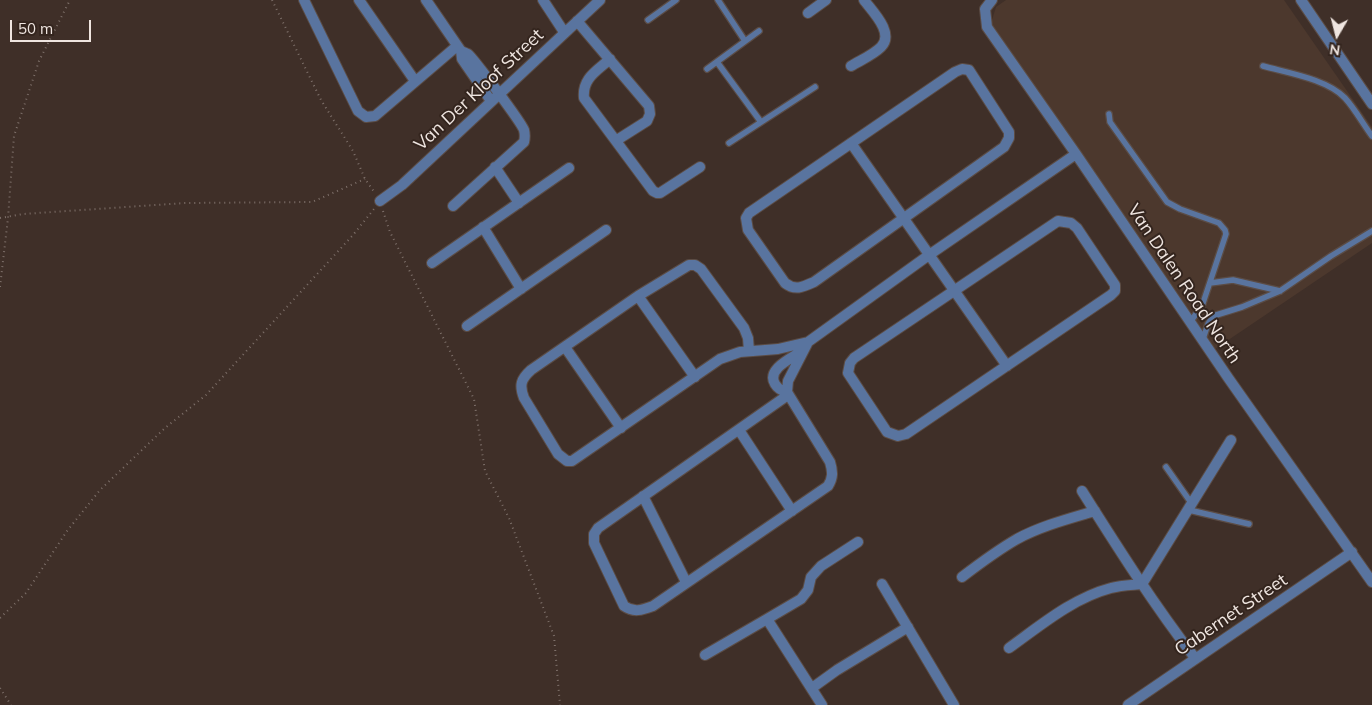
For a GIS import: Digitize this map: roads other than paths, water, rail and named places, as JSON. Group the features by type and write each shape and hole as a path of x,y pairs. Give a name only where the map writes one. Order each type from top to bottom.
{"street":[{"path":"304,0 358,111 362,115 375,116 415,81 459,48"},
{"path":"360,0 415,81"},
{"path":"426,0 459,48 469,55 482,80 495,98 524,128 525,135 524,142 453,206"},
{"path":"543,0 564,32"},
{"name":"Van Der Kloof Street","path":"380,201 402,185 600,0"},
{"path":"808,13 826,0"},
{"path":"852,66 882,46 886,37 884,29 864,0"},
{"name":"Van Dalen Road North","path":"992,0 985,8 987,27 1229,379 1372,582"},
{"path":"1301,0 1372,104"},
{"path":"577,21 649,106 650,114 646,121 617,140"},
{"path":"610,59 586,80 583,89 584,98 653,191 657,193 700,167"},
{"path":"957,70 969,70 1009,132 1008,142 1004,147 903,219 814,282 795,288 785,283 746,223 749,213 957,70"},
{"path":"851,143 1007,366"},
{"path":"788,394 775,385 772,378 777,368 929,255 1076,154"},
{"path":"495,167 519,203"},
{"path":"432,263 569,168"},
{"path":"1058,222 1071,223 1077,228 1115,285 1115,291 1111,295 906,434 898,436 887,432 848,374 850,363 854,358 954,290 1058,222"},
{"path":"483,228 521,289"},
{"path":"468,326 606,230"},
{"path":"749,351 748,338 744,328 701,269 695,265 689,266 638,296 531,370 521,383 524,398 558,454 567,461 572,461 720,360 732,354 806,346"},
{"path":"638,296 695,377"},
{"path":"788,394 598,528 594,534 594,543 624,606 630,610 639,611 653,606 828,486 832,480 830,462 788,394 788,381 806,346"},
{"path":"565,348 621,428"},
{"path":"739,430 792,511"},
{"path":"1142,584 1231,440"},
{"path":"1082,491 1142,584 1195,658"},
{"path":"643,496 686,582"},
{"path":"962,577 1018,539 1054,523 1095,511"},
{"path":"705,655 801,600 808,590 811,577 821,566 858,542"},
{"name":"Cabernet Street","path":"1128,705 1352,552"},
{"path":"882,584 954,705"},
{"path":"1009,648 1058,612 1088,596 1112,587 1142,584"},
{"path":"767,619 812,688 818,703"},
{"path":"812,688 837,670 908,627"}],"lane":[{"path":"648,20 676,0"},
{"path":"718,0 745,41"},
{"path":"707,69 759,31"},
{"path":"717,62 761,122"},
{"path":"1264,66 1307,77 1324,84 1345,97 1372,136"},
{"path":"729,143 814,87"},
{"path":"1108,114 1110,122 1167,202 1180,209 1219,223 1225,230 1224,244 1202,306 1190,322"},
{"path":"1203,339 1213,316 1242,307 1280,291 1372,231"},
{"path":"1210,283 1232,280 1280,291"},
{"path":"1166,467 1191,507 1249,524"}]}
